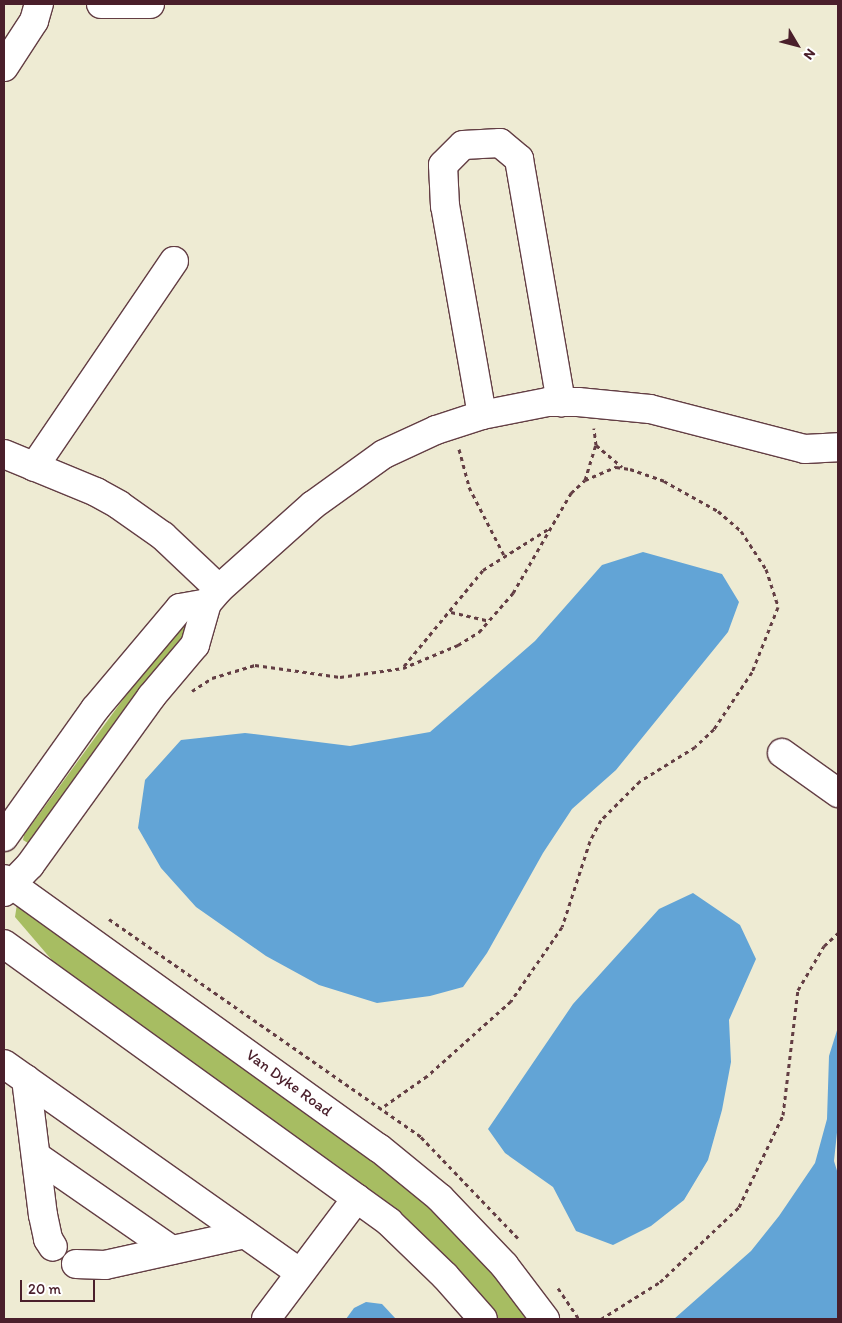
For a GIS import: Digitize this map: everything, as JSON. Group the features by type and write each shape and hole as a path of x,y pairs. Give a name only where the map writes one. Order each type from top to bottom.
{"street":[{"path":"4,67 34,21 40,4"},
{"path":"101,4 150,4"},
{"path":"482,415 445,206 443,165 464,145 500,143 519,159 562,402"},
{"path":"34,467 174,260"},
{"path":"4,837 95,709 180,608 213,596 312,505 384,454 436,430 482,415 562,402 650,409 805,449 838,446"},
{"path":"4,454 96,492 132,514 187,556 213,596"},
{"path":"6,885 30,865 152,697 195,645 213,596"},
{"path":"782,753 838,793"},
{"name":"Van Dyke Road","path":"6,885 379,1148 440,1198 504,1265 545,1319"},
{"path":"4,944 357,1198 396,1229 445,1276 483,1319"},
{"path":"4,1064 300,1273"},
{"path":"26,1080 48,1239 53,1247"},
{"path":"36,1156 172,1250"},
{"path":"266,1319 357,1198"},
{"path":"76,1264 105,1265 245,1234"}],"path":[{"path":"458,443 469,487 504,556"},
{"path":"380,1108 458,1050 491,1021 522,988 562,927 590,841 601,820 640,781 695,747 714,729 752,672 778,607 766,569 741,531 718,511 696,497 664,481 624,468 596,445 585,480"},
{"path":"186,696 212,678 255,665 340,678 403,668 458,645 490,621 525,576 548,529 566,499 585,480 601,472 624,468"},
{"path":"403,668 451,612 483,570 548,529"},
{"path":"451,612 490,621"},
{"path":"601,1319 660,1282 739,1208 783,1115 798,990 824,946 838,933"}],"green space":[{"path":"189,615 189,632 32,842 28,843 23,840 24,835 170,635"},
{"path":"17,904 360,1146 462,1232 533,1319 495,1319 63,973 15,917"}],"water":[{"path":"643,552 722,574 739,602 728,632 616,770 572,809 543,853 487,953 463,987 430,996 377,1003 319,985 266,956 196,907 161,868 138,828 145,780 181,740 245,733 350,746 430,732 535,641 602,565"},
{"path":"693,893 740,925 756,959 729,1020 731,1062 722,1110 708,1160 684,1200 651,1226 613,1245 576,1231 553,1187 505,1153 488,1129 573,1004 659,909"},
{"path":"838,1027 838,1123 834,1161 838,1174 838,1319 674,1319 751,1251 779,1216 815,1163 827,1119 829,1056"},
{"path":"366,1302 382,1304 396,1319 346,1319 354,1308"}]}
